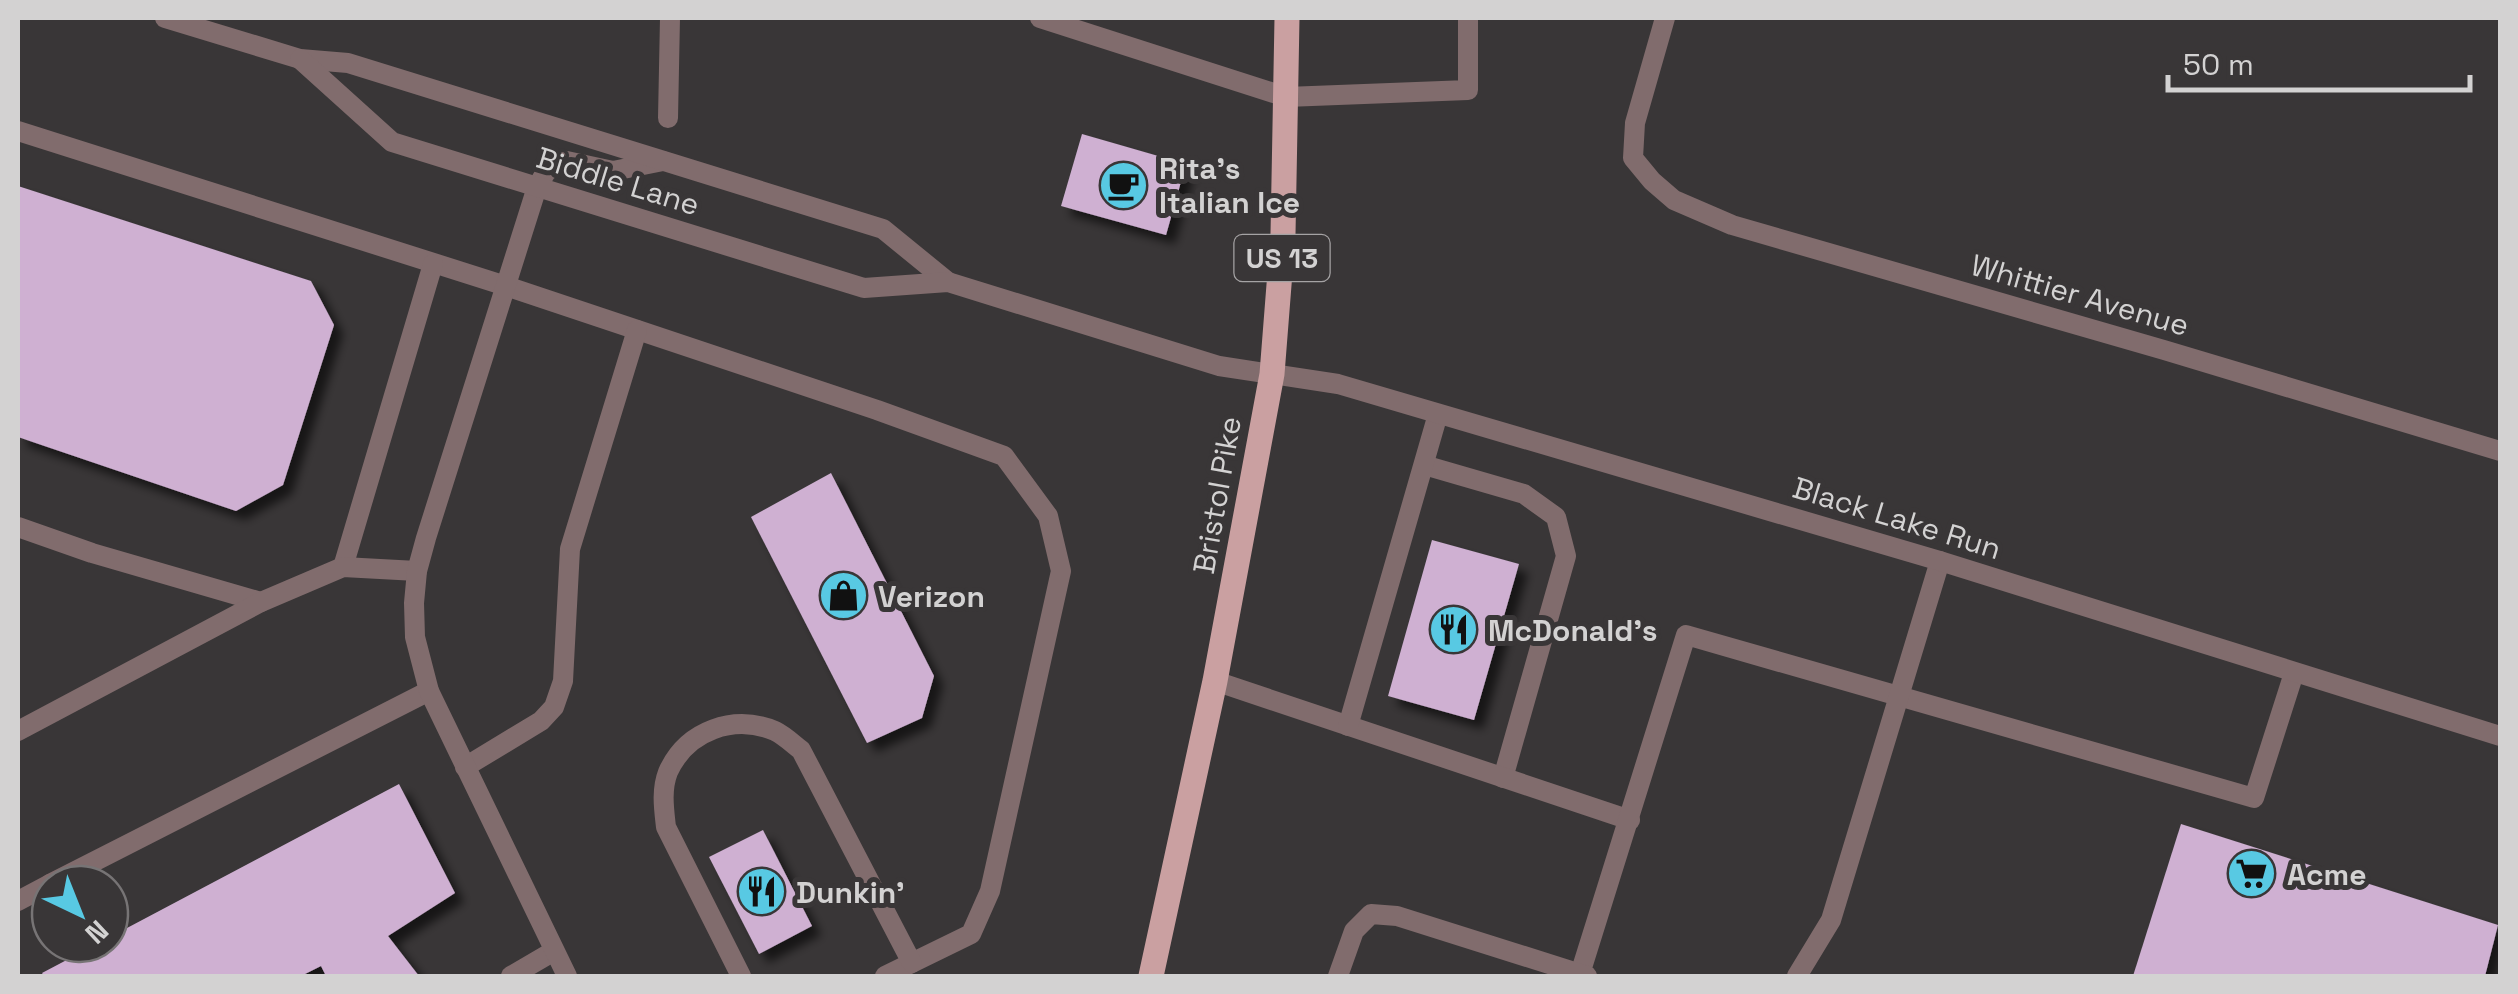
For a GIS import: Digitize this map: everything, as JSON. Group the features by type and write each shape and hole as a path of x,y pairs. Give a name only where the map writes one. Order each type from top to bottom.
{"main road":[{"name":"Bristol Pike","path":"1150,976 1215,681 1272,374 1283,234 1287,18"}],"street":[{"name":"Biddle Lane","path":"165,18 300,59 348,63 883,229 948,282"},
{"path":"668,118 670,18"},
{"path":"1040,18 1286,97 1468,90 1468,18"},
{"name":"Whittier Avenue","path":"1664,18 1635,123 1633,158 1674,200 1732,225 2500,450"},
{"name":"Biddle Lane","path":"300,59 392,142 864,288 948,282 1219,366 1272,374"},
{"path":"18,132 506,286 1004,456 1048,516 1061,571 990,891 970,934 885,976"},
{"path":"567,976 428,691 415,637 414,602 418,570 537,187 546,172 562,160 613,172 663,161"},
{"path":"344,567 433,264"},
{"path":"465,766 541,720 554,707 563,681 570,549 637,330"},
{"name":"Black Lake Run","path":"1272,374 1338,384 1940,561 2500,736"},
{"path":"1348,726 1438,414"},
{"path":"1424,465 1524,494 1556,518 1566,556 1503,778"},
{"path":"18,527 92,553 261,602"},
{"path":"1796,976 1831,920 1940,561"},
{"path":"18,731 261,602 344,567 418,570"},
{"path":"1363,976 1339,973 1354,931 1371,914 1397,916 1584,976 1686,635 2254,798 2294,673"},
{"path":"1215,681 1630,820"},
{"path":"89,864 428,691"},
{"path":"741,976 666,827 662,800 668,774 682,750 702,733 728,724 754,724 780,733 801,750 912,963"},
{"path":"511,976 554,950"}],"building":[{"name":"Rita's Italian Ice","path":"1082,134 1186,164 1166,235 1061,206"},
{"path":"18,186 311,281 334,325 283,485 236,511 18,437"},
{"name":"Verizon","path":"831,473 934,676 922,718 867,743 751,517"},
{"name":"McDonald's","path":"1432,540 1519,564 1474,720 1388,696"},
{"path":"399,784 455,893 388,936 419,976 326,976 321,966 301,976 42,973 59,964 130,964 130,926"},
{"name":"Acme","path":"2181,824 2498,925 2485,976 2133,976"},
{"name":"Dunkin'","path":"763,830 812,926 759,954 709,857"}],"place":[{"name":"Rita's Italian Ice","path":"1124,185"},
{"name":"Verizon","path":"843,596"},
{"name":"McDonald's","path":"1453,630"},
{"name":"Acme","path":"2252,874"},
{"name":"Dunkin'","path":"761,892"}]}
